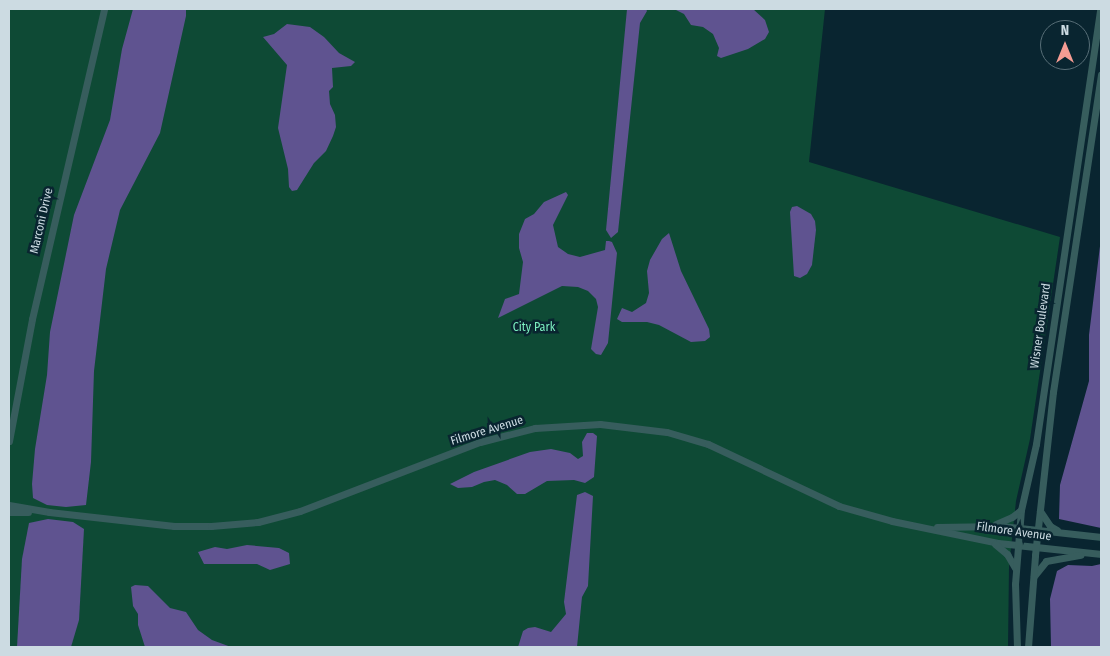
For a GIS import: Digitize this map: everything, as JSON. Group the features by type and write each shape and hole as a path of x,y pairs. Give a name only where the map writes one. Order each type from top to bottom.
{"street":[{"name":"Marconi Drive","path":"9,441 32,319 104,9"},
{"name":"Wisner Boulevard","path":"1017,647 1016,570 1021,510 1036,444 1100,9"},
{"name":"Wisner Boulevard","path":"1028,647 1033,576 1053,392 1101,75"},
{"name":"Filmore Avenue","path":"9,505 49,512 174,526 220,526 258,522 308,508 499,437 562,425 600,424 644,428 687,438 734,455 839,506 892,521 993,542 1101,554"},
{"path":"1040,509 1050,526 1060,532"},
{"path":"991,527 1005,521 1021,510"},
{"name":"Filmore Avenue","path":"9,512 49,512"},
{"name":"Filmore Avenue","path":"924,527 1038,529 1101,537"},
{"path":"993,542 1007,554 1016,570"},
{"path":"1033,576 1046,561 1091,553"}],"green space":[{"name":"City Park","path":"9,9 825,9 809,162 1060,237 1030,439 1016,501 1009,567 1008,647 9,647"}],"shaded area":[{"path":"133,9 186,9 186,16 160,133 120,210 106,269 94,371 91,462 86,505 66,507 47,505 33,498 32,484 35,449 47,375 50,332 74,215 110,120 122,49"},
{"path":"627,9 646,9 647,11 640,23 618,232 611,238 606,230"},
{"path":"674,9 753,9 765,20 769,32 765,39 748,49 721,58 717,56 719,48 713,34 703,27 691,25 684,14"},
{"path":"287,24 310,27 324,37 339,53 355,62 351,66 332,68 333,87 329,91 336,127 326,151 314,163 297,190 292,191 289,187 288,169 278,128 287,65 263,37 274,34"},
{"path":"566,192 568,195 553,225 558,247 568,254 580,257 605,250 606,241 609,241 612,242 617,253 608,343 601,355 596,354 591,349 598,307 596,299 588,291 578,287 562,286 498,318 505,299 519,294 523,262 519,248 519,234 525,219 534,214 544,202"},
{"path":"797,206 811,214 815,221 816,230 812,265 807,274 800,278 794,276 790,212 792,207"},
{"path":"669,233 681,271 709,329 710,337 705,341 691,342 659,325 647,322 622,322 617,319 622,308 632,312 646,303 649,293 647,271 650,260 662,239"},
{"path":"1101,238 1101,528 1059,519 1060,485 1089,381 1089,335"},
{"path":"587,433 593,433 597,436 594,477 585,483 574,480 547,481 525,494 517,494 507,485 495,480 472,487 458,488 450,484 474,472 530,452 551,449 570,453 578,459 583,456 582,442"},
{"path":"585,492 593,496 588,586 582,597 577,647 518,647 523,631 535,627 551,632 566,614 564,602 577,495"},
{"path":"48,519 73,522 84,529 79,620 71,647 17,647 22,559 29,523"},
{"path":"247,545 279,548 289,553 290,564 270,570 257,564 204,564 198,552 215,547 227,549"},
{"path":"1101,564 1101,647 1051,647 1050,599 1057,571 1068,565 1092,566"},
{"path":"135,585 148,586 170,608 186,612 198,630 212,640 231,647 145,647 138,625 138,614 133,606 131,587"}]}
